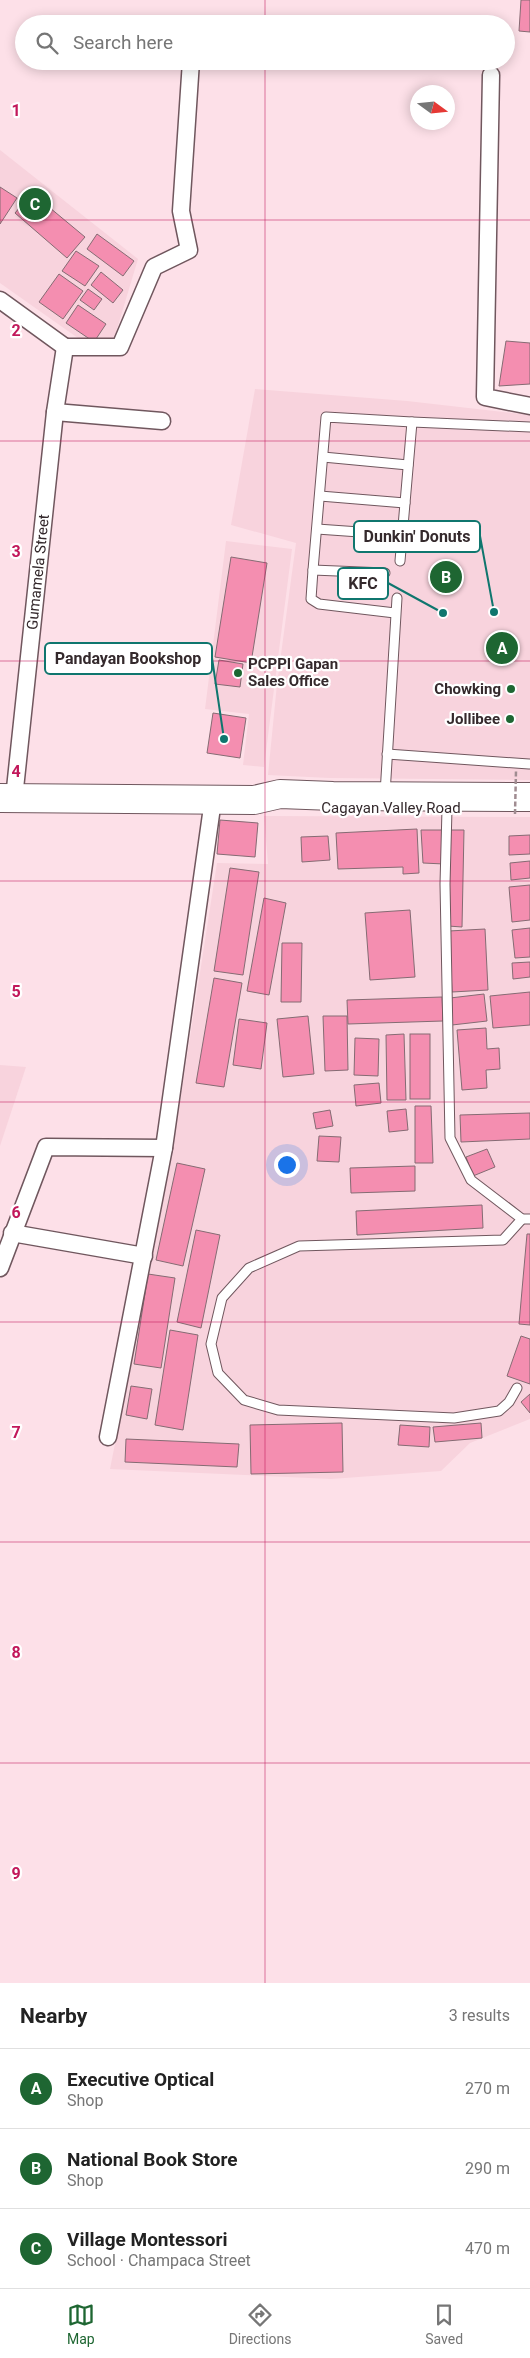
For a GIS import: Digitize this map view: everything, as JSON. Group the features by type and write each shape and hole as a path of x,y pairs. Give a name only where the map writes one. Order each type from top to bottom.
{"highway":[{"name":"Cagayan Valley Road","path":"7,798 254,800 279,808 385,802 525,806"},
{"name":"Cagayan Valley Road","path":"385,802 447,809 525,806"}],"street":[{"path":"0,300 65,347 120,347 154,267 189,250 181,211 190,70"},
{"path":"490,75 485,397 530,406"},
{"name":"Gumamela Street","path":"7,798 55,412 65,347"},
{"path":"55,412 162,421"},
{"path":"108,1437 164,1148 213,800"},
{"path":"0,1268 46,1147 164,1148"},
{"path":"12,1233 144,1256"}],"lane":[{"path":"395,613 314,602 311,599 326,417 530,427"},
{"path":"400,561 412,422"},
{"path":"323,457 408,465"},
{"path":"320,496 405,503"},
{"path":"317,529 402,535"},
{"path":"314,570 385,573"},
{"path":"385,802 397,598"},
{"path":"387,754 529,764"},
{"path":"447,809 445,884 450,1138 471,1180 526,1219 503,1240 298,1246 249,1268 222,1298 211,1344 218,1373 244,1400 278,1410 454,1418 499,1411 509,1402 517,1388"}],"path":[{"path":"516,771 525,806"}],"shaded area":[{"path":"0,150 138,259 114,339 85,343 0,283"},
{"path":"255,389 407,401 530,415 530,780 329,778 268,775 277,684 296,543 231,525"},
{"path":"226,541 292,549 264,767 243,765 249,714 205,709"},
{"path":"264,816 530,817 530,1419 470,1443 441,1471 331,1479 110,1469 171,1160 217,863 268,864"},
{"path":"0,1065 26,1067 0,1146"}],"building":[{"path":"521,0 530,0 530,32 519,31"},
{"path":"0,187 17,198 0,224"},
{"path":"32,193 85,237 67,258 15,213"},
{"path":"97,234 134,261 123,276 87,249"},
{"path":"76,251 99,266 85,286 62,271"},
{"path":"101,272 123,290 113,303 91,285"},
{"path":"59,274 83,291 63,319 39,302"},
{"path":"88,289 102,299 94,310 80,300"},
{"path":"78,305 106,324 94,342 66,323"},
{"path":"506,341 530,343 530,384 499,386"},
{"path":"231,557 267,563 251,663 215,657"},
{"path":"219,660 243,664 240,687 215,684"},
{"path":"213,713 246,718 240,758 207,753"},
{"path":"220,820 258,823 255,857 217,854"},
{"path":"417,829 419,873 403,874 403,867 338,869 336,833"},
{"path":"421,830 443,830 444,864 423,863"},
{"path":"450,830 464,830 462,927 448,926"},
{"path":"530,835 530,854 509,855 509,836"},
{"path":"328,836 330,860 302,862 301,837"},
{"path":"530,861 530,878 511,880 510,863"},
{"path":"230,868 259,872 243,975 214,971"},
{"path":"530,885 530,920 512,922 509,887"},
{"path":"264,898 286,903 269,995 247,991"},
{"path":"410,910 415,977 370,980 365,913"},
{"path":"530,928 530,957 515,958 512,930"},
{"path":"485,929 488,990 452,992 449,931"},
{"path":"282,943 302,943 301,1002 281,1002"},
{"path":"530,962 530,977 513,979 512,963"},
{"path":"214,978 242,983 224,1087 196,1083"},
{"path":"530,992 530,1025 493,1028 490,996"},
{"path":"484,994 487,1021 452,1025 450,998"},
{"path":"442,997 443,1021 348,1024 347,1000"},
{"path":"308,1016 314,1074 283,1077 277,1019"},
{"path":"323,1016 347,1016 348,1070 325,1071"},
{"path":"239,1019 267,1023 261,1069 233,1065"},
{"path":"486,1028 487,1049 499,1048 500,1069 486,1070 487,1088 462,1090 457,1030"},
{"path":"404,1034 406,1100 387,1100 386,1035"},
{"path":"410,1034 430,1034 430,1099 410,1099"},
{"path":"355,1038 379,1039 378,1076 354,1075"},
{"path":"379,1083 381,1103 356,1106 354,1085"},
{"path":"415,1106 431,1106 433,1163 415,1163"},
{"path":"406,1109 408,1130 389,1132 387,1111"},
{"path":"330,1110 333,1126 316,1129 313,1113"},
{"path":"530,1113 530,1139 461,1142 460,1115"},
{"path":"319,1136 341,1137 339,1162 317,1161"},
{"path":"487,1149 495,1167 473,1176 466,1157"},
{"path":"177,1163 205,1169 183,1266 156,1260"},
{"path":"415,1166 415,1191 351,1193 350,1168"},
{"path":"482,1205 483,1228 357,1235 356,1211"},
{"path":"196,1230 220,1235 201,1328 177,1322"},
{"path":"527,1234 530,1234 530,1325 519,1324"},
{"path":"148,1274 175,1278 161,1368 134,1364"},
{"path":"170,1330 198,1335 183,1430 155,1425"},
{"path":"521,1336 530,1339 530,1384 507,1376"},
{"path":"131,1386 152,1389 147,1419 126,1415"},
{"path":"530,1394 530,1413 521,1402"},
{"path":"342,1423 343,1472 251,1474 250,1425"},
{"path":"481,1423 482,1438 435,1442 433,1427"},
{"path":"400,1425 430,1427 429,1447 398,1445"},
{"path":"126,1439 239,1444 237,1467 125,1462"}],"place":[{"name":"Village Montessori","path":"35,204"},
{"name":"National Book Store","path":"446,577"},
{"name":"Dunkin' Donuts","path":"494,612"},
{"name":"KFC","path":"443,613"},
{"name":"Executive Optical","path":"502,648"},
{"name":"PCPPI Gapan Sales Office","path":"238,673"},
{"name":"Chowking","path":"511,689"},
{"name":"Jollibee","path":"510,719"},
{"name":"Pandayan Bookshop","path":"224,739"}]}
